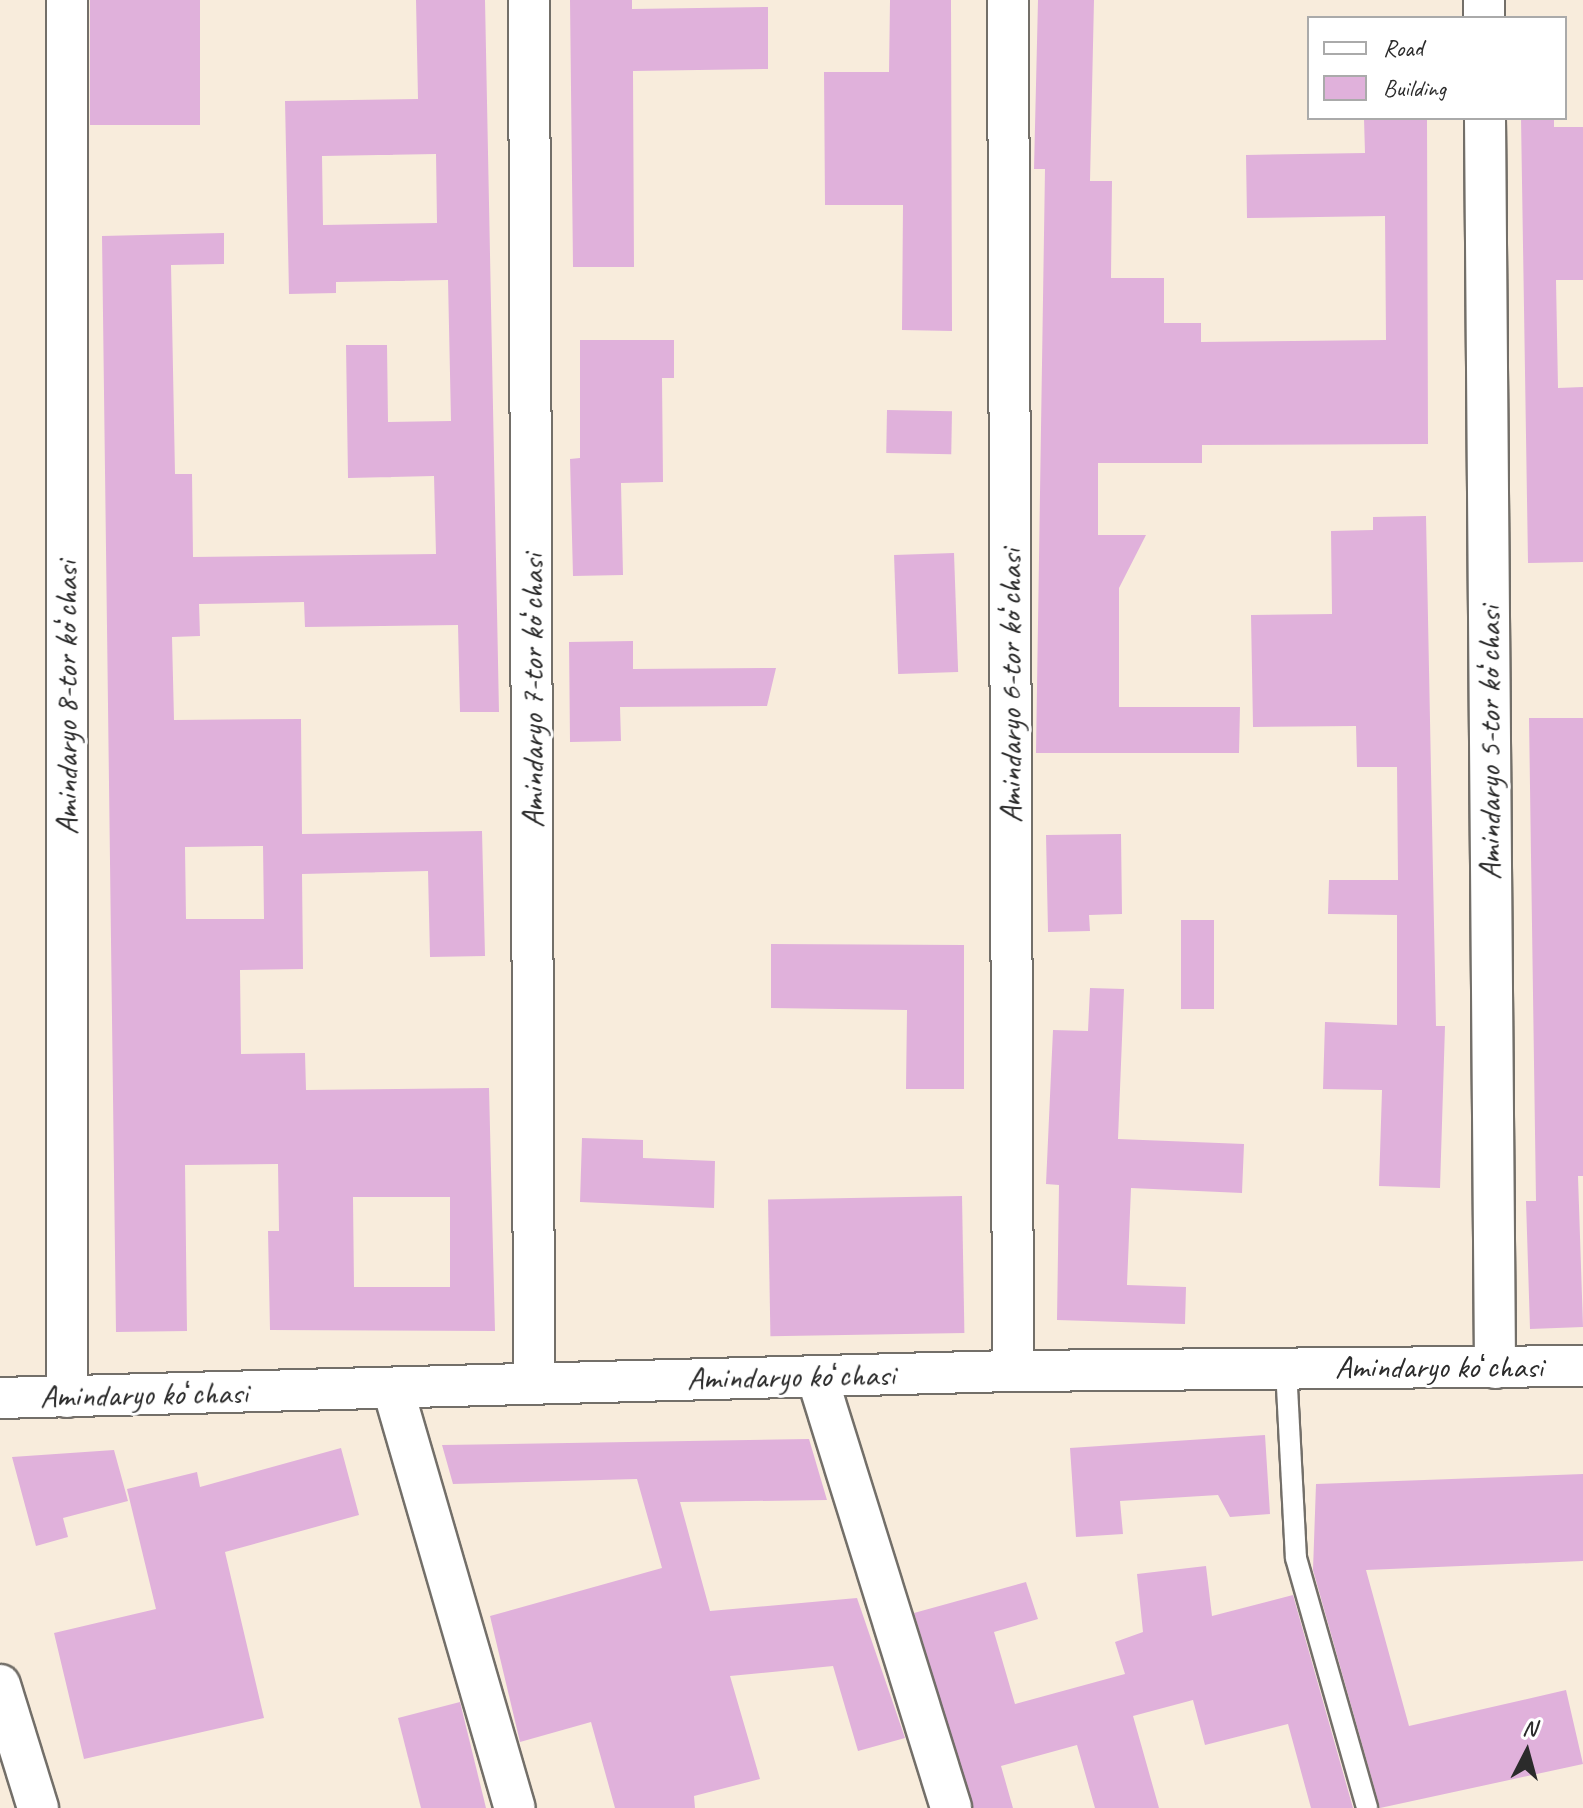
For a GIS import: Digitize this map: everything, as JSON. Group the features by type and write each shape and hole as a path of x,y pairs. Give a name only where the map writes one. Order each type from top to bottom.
{"street":[{"name":"Amindaryo 8-tor koʻchasi","path":"67,0 67,1397"},
{"name":"Amindaryo 7-tor koʻchasi","path":"529,0 534,1383"},
{"name":"Amindaryo 6-tor koʻchasi","path":"1008,0 1013,1371"},
{"name":"Amindaryo 5-tor koʻchasi","path":"1485,120 1495,1368"},
{"name":"Amindaryo koʻchasi","path":"0,1398 1013,1371 1583,1366"},
{"path":"817,1377 951,1808"},
{"path":"393,1389 515,1808"},
{"path":"0,1685 38,1808"}],"lane":[{"path":"1286,1368 1296,1558 1367,1808"}],"building":[{"path":"90,0 200,0 200,125 90,125"},
{"path":"416,0 485,0 499,712 460,712 458,625 305,627 304,602 199,604 200,636 172,637 174,720 301,719 302,834 482,831 485,956 430,957 428,871 302,874 303,969 240,970 241,1054 305,1053 306,1090 489,1088 495,1331 270,1330 268,1231 279,1231 278,1164 185,1165 187,1331 116,1332 102,236 224,233 224,264 171,265 175,474 192,474 193,557 436,554 434,476 348,478 346,345 387,345 388,422 451,421 448,280 336,282 336,293 289,294 285,101 418,99","holes":["436,154 437,223 323,225 322,156","263,846 264,919 186,919 185,847","353,1197 450,1197 450,1287 354,1287"]},
{"path":"570,0 632,0 632,9 768,7 768,69 633,71 634,267 573,267"},
{"path":"890,0 951,0 952,331 902,330 903,205 825,205 824,72 889,72"},
{"path":"1038,0 1094,0 1090,181 1112,181 1111,278 1164,278 1164,323 1201,323 1201,342 1386,340 1385,216 1247,218 1246,155 1365,153 1364,120 1427,120 1428,444 1202,445 1202,463 1098,463 1098,535 1146,535 1119,588 1119,707 1240,707 1239,753 1036,753 1045,169 1034,169"},
{"path":"1521,120 1554,120 1554,127 1583,127 1583,280 1556,280 1558,388 1583,387 1583,562 1528,563"},
{"path":"580,340 674,340 674,378 662,378 663,482 621,483 623,575 573,576 570,459 580,458"},
{"path":"887,410 952,411 951,454 886,453"},
{"path":"1426,516 1436,1026 1445,1026 1440,1188 1379,1186 1382,1090 1323,1089 1325,1022 1397,1025 1397,915 1328,914 1329,880 1398,880 1397,767 1357,767 1356,726 1253,727 1251,615 1332,614 1331,531 1373,530 1373,517"},
{"path":"954,553 958,672 898,674 894,555"},
{"path":"633,641 633,669 776,668 767,706 620,707 621,741 570,742 569,642"},
{"path":"1529,718 1583,718 1583,1176 1578,1176 1583,1327 1530,1329 1526,1201 1536,1201"},
{"path":"1121,834 1122,914 1089,915 1090,931 1048,932 1046,835"},
{"path":"1181,920 1214,920 1214,1009 1181,1009"},
{"path":"771,944 964,945 964,1089 906,1089 907,1010 771,1008"},
{"path":"1090,988 1124,989 1118,1139 1244,1144 1242,1193 1131,1188 1127,1285 1186,1287 1185,1324 1057,1320 1059,1185 1046,1184 1053,1030 1088,1031"},
{"path":"582,1138 643,1140 643,1158 715,1161 714,1208 580,1202"},
{"path":"962,1196 964,1333 770,1336 768,1199"},
{"path":"1265,1435 1270,1514 1230,1517 1218,1495 1120,1501 1123,1534 1076,1537 1070,1448"},
{"path":"809,1439 827,1500 680,1502 710,1611 857,1598 905,1738 858,1751 833,1666 730,1676 760,1779 694,1796 695,1808 615,1808 591,1722 520,1742 490,1616 662,1568 637,1479 453,1484 442,1445"},
{"path":"341,1448 359,1515 225,1552 264,1718 84,1759 54,1633 156,1609 127,1489 197,1472 200,1487"},
{"path":"114,1450 128,1501 63,1518 68,1537 36,1546 12,1457"},
{"path":"1583,1474 1583,1561 1366,1570 1409,1726 1566,1690 1583,1764 1380,1808 1313,1570 1316,1484"},
{"path":"1206,1566 1212,1616 1293,1595 1353,1808 1311,1808 1288,1724 1205,1745 1193,1700 1133,1716 1159,1808 1095,1808 1077,1745 1001,1766 1013,1808 973,1808 914,1613 1026,1582 1038,1619 994,1632 1015,1704 1125,1674 1115,1642 1143,1632 1137,1574"},
{"path":"460,1702 486,1808 421,1808 398,1718"}]}
